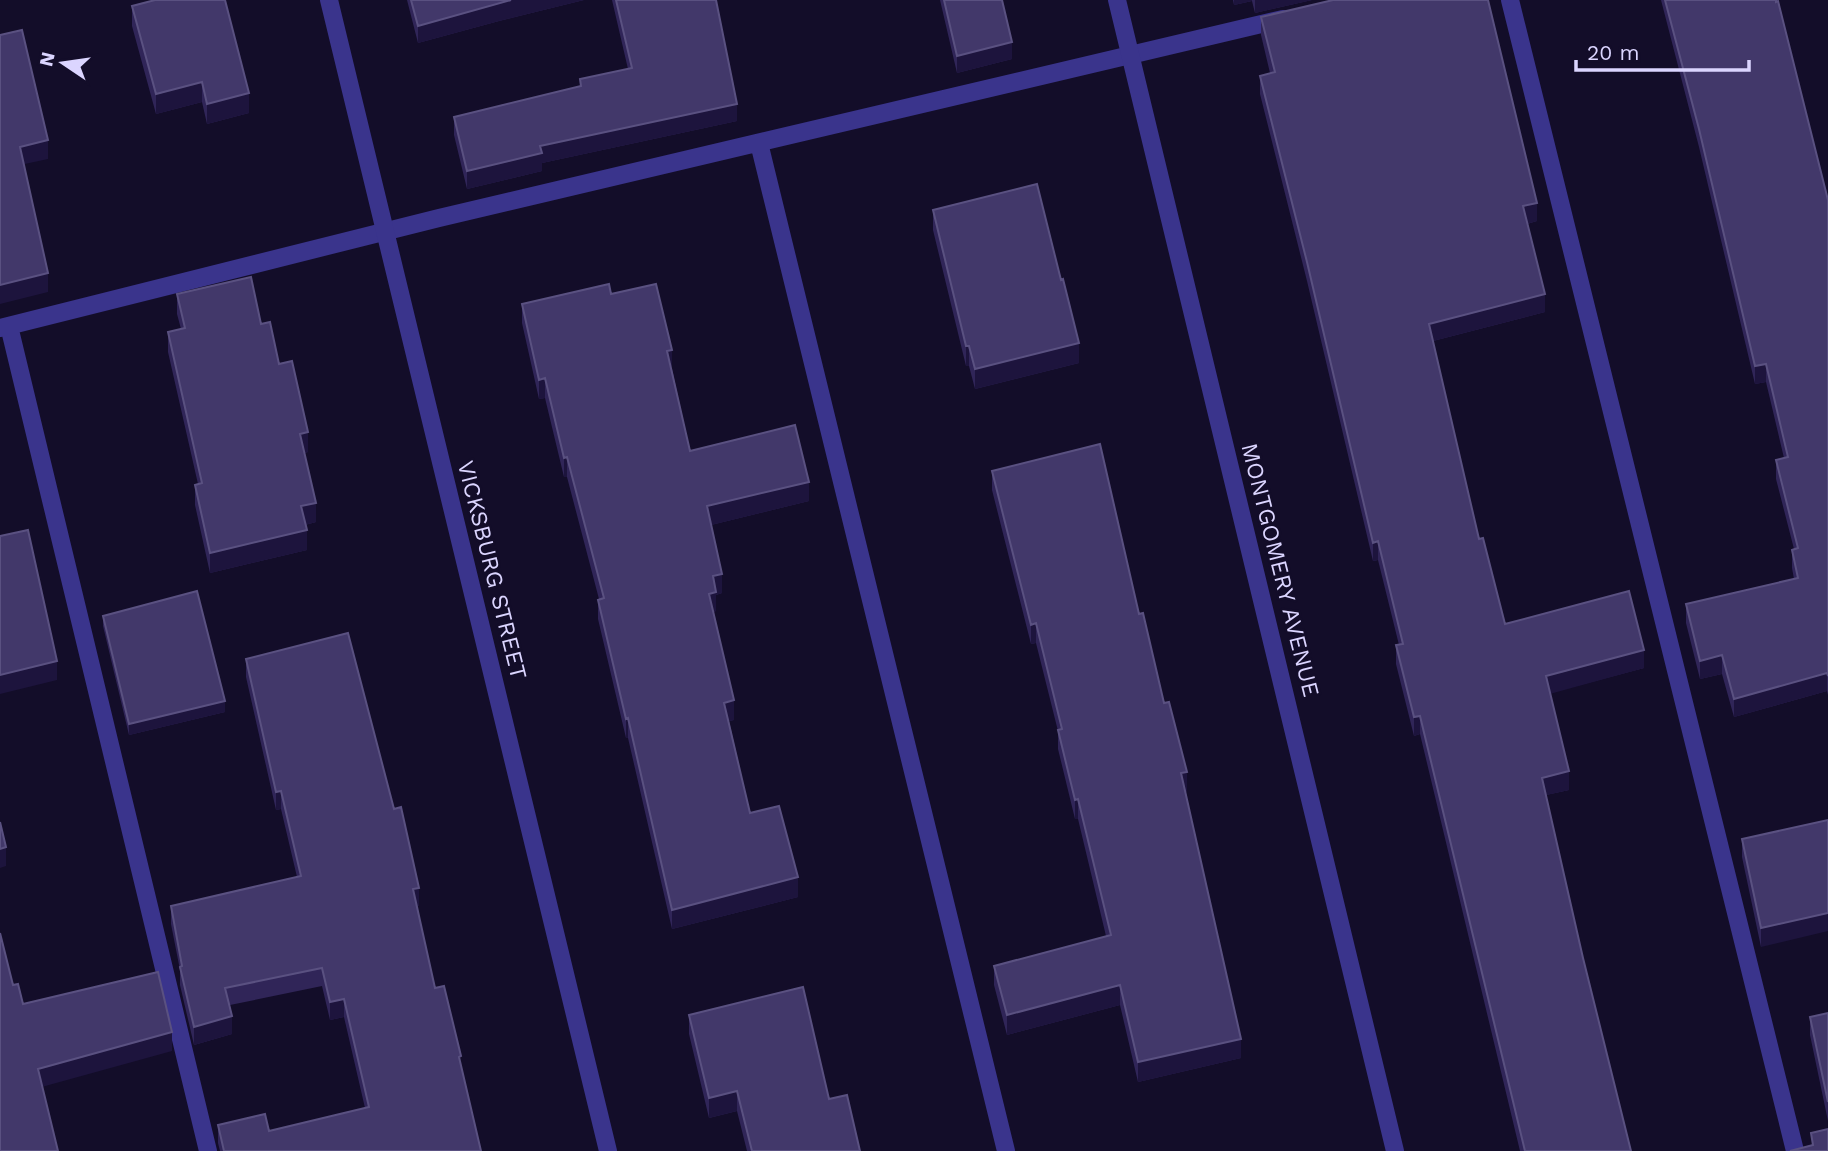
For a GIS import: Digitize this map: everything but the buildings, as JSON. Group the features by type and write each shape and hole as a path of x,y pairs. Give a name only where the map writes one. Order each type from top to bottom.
{"street":[{"name":"VICKSBURG STREET","path":"329,0 608,1151"},
{"name":"MONTGOMERY AVENUE","path":"1116,0 1395,1151"},
{"path":"1510,0 1795,1151"},
{"path":"208,1151 4,327 385,232 1297,15"},
{"path":"759,143 1006,1151"}]}
